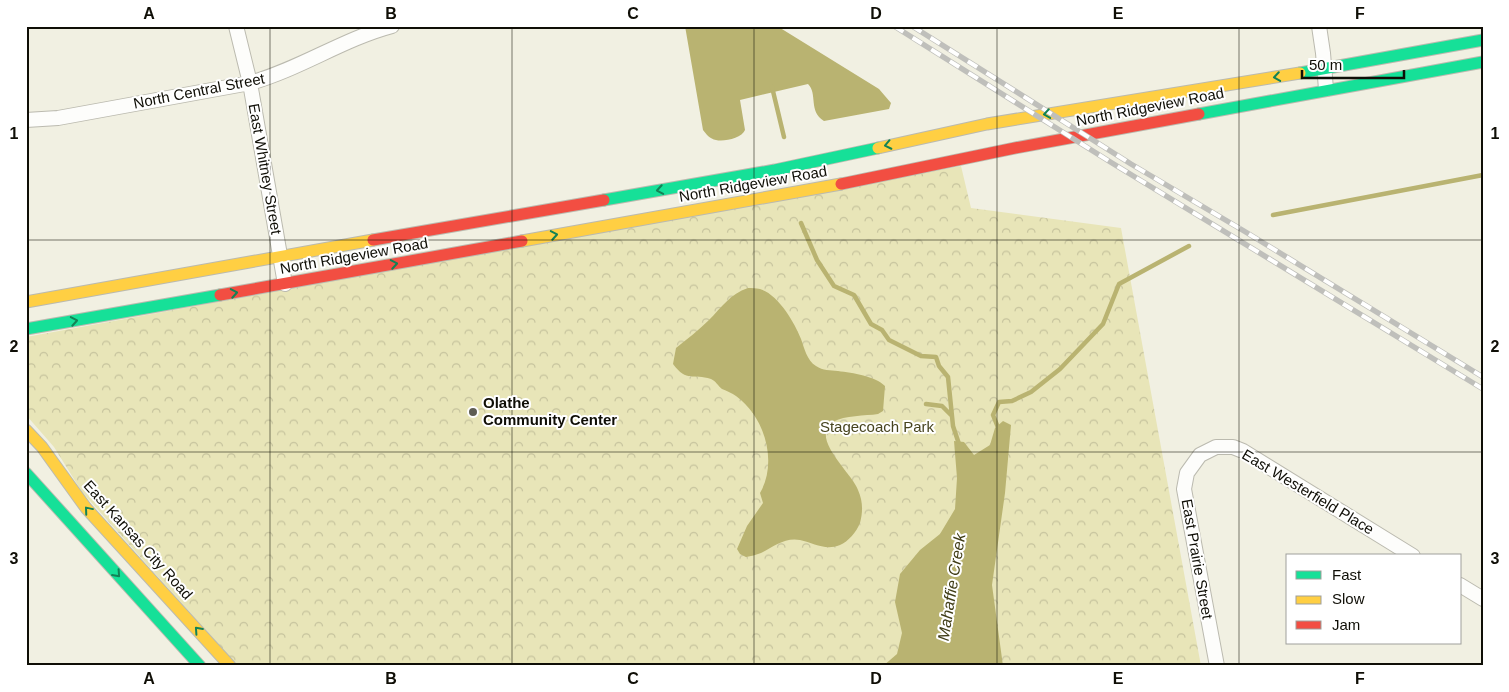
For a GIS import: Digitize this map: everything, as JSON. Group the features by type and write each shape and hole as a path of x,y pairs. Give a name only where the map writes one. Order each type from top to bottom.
{"main road":[{"name":"North Ridgeview Road","path":"26,302 775,170 987,124 1325,69 1483,40"},
{"name":"North Ridgeview Road","path":"26,329 823,188 1015,148 1326,89 1483,62"},
{"name":"East Kansas City Road","path":"26,430 42,447 86,508 230,666"},
{"path":"26,473 200,666"}],"street":[{"name":"East Whitney Street","path":"236,26 250,82 285,284"},
{"name":"North Central Street","path":"26,120 58,118 250,82 276,75 355,38 392,26"},
{"path":"1319,26 1326,89"},
{"name":"East Westerfield Place","path":"1200,455 1216,447 1233,447 1243,451 1410,554"},
{"name":"East Prairie Street","path":"1200,455 1187,473 1184,489 1216,666"},
{"path":"1462,586 1483,599"}],"green space":[{"name":"Stagecoach Park","path":"961,166 971,208 1121,228 1201,666 238,666 82,492 54,447 26,415 26,337"}],"water":[{"path":"685,26 777,26 879,89 891,103 889,109 824,121 816,112 811,88 808,84 740,100 745,130 743,133 728,140 714,139 703,130"},
{"path":"748,288 767,292 785,310 795,325 808,357 813,364 824,370 863,376 876,380 885,386 883,411 878,414 838,420 833,422 827,429 826,437 829,446 854,483 862,502 862,515 859,526 849,539 835,547 824,547 795,539 779,543 761,553 746,557 740,554 737,549 747,526 763,503 760,493 768,468 766,441 755,416 736,396 722,389 711,379 682,374 673,364 676,348 705,324 731,297"},
{"name":"Mahaffie Creek","path":"1003,421 1011,425 1005,493 992,585 1003,666 883,666 897,654 902,633 895,602 900,574 920,550 940,534 955,509 957,478 954,441 964,442 974,455 990,445 995,428"}],"waterway":[{"path":"772,87 784,137"},
{"path":"1273,215 1483,175"},
{"path":"801,223 817,260 834,286 854,295 871,324 882,330 889,340 921,356 936,357 939,366 948,377 953,426 960,447"},
{"path":"999,430 993,415 999,402 1012,401 1031,392 1060,369 1103,324 1119,284 1189,246"},
{"path":"926,404 942,406 951,415"}],"railway":[{"path":"894,26 1112,163 1483,389"},
{"path":"912,26 1131,164 1483,377"}],"traffic: fast":[{"path":"1300,73 1483,40"},
{"path":"1199,114 1483,62"},
{"path":"604,200 775,170 878,148"},
{"path":"26,329 220,295"},
{"path":"26,473 200,666"}],"traffic: slow":[{"path":"878,148 987,124 1300,73"},
{"path":"522,241 841,184"},
{"path":"26,302 373,240"},
{"path":"26,430 42,447 86,508 230,666"}],"traffic: jam":[{"path":"841,184 1015,148 1199,114"},
{"path":"373,240 604,200"},
{"path":"220,295 522,241"}],"place":[{"name":"Olathe Community Center","path":"473,412"}]}
